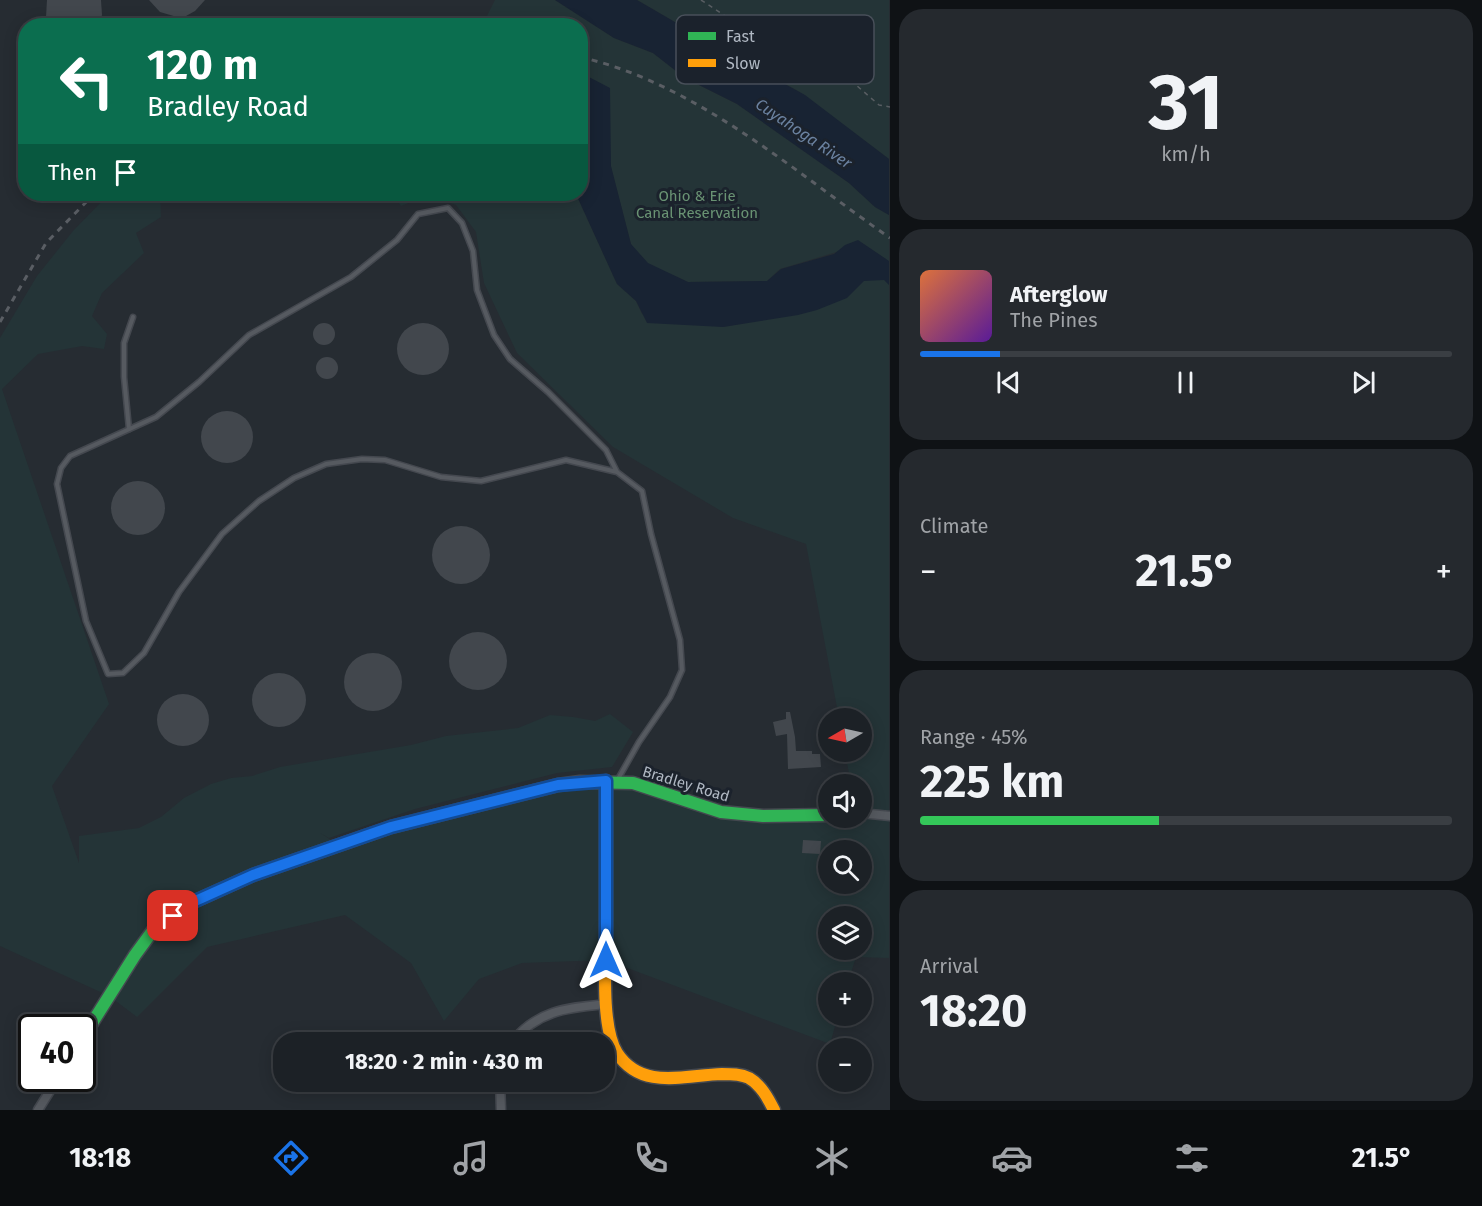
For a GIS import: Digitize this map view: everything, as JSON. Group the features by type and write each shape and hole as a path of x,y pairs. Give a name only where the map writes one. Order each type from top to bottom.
{"street":[{"name":"Bradley Road","path":"96,1017 154,929 193,902 253,875 391,827 558,785 611,782 633,783 721,812 763,816 818,815"},
{"path":"611,782 606,1005 612,1039 618,1054 640,1074 651,1078 743,1075 755,1082 767,1096 774,1110"},
{"path":"872,814 890,816"},
{"path":"521,1032 538,1019 554,1012 606,1005"},
{"path":"38,1110 49,1092"},
{"path":"500,1092 501,1110"}],"lane":[{"path":"611,782 670,698 682,670 680,640 651,534 642,491 617,472 566,460 481,482 441,477 385,460 362,459 326,464 294,478 259,501 222,534 179,592 144,653 123,673 108,674 87,621 57,484 61,468 70,456 156,417 199,382 249,335 351,277 397,240 418,214 448,208 462,223 473,251 477,290 494,335 510,359 548,392 606,450 617,472"},
{"path":"129,429 123,377 124,343 133,317"}],"path":[{"path":"701,0 724,15"},
{"path":"855,84 879,105 890,107"}],"green space":[{"path":"495,0 555,0 583,18 486,18"},
{"path":"637,0 889,0 889,159 798,91 785,84 874,84 874,15 676,15 676,23"},
{"name":"Ohio & Erie Canal Reservation","path":"588,21 614,38 653,53 676,71 676,84 697,84 737,104 849,183 875,207 889,215 889,958 872,957 872,906 818,906 818,960 855,960 851,972 818,972 818,1026 835,1026 832,1038 818,1040 606,960 522,963 479,979 444,1021 411,963 345,915 207,947 137,1017 109,996 0,946 0,338 37,276 73,231 102,201 160,201 161,217 136,233 144,253 102,293 92,316 107,334 104,349 82,346 38,354 2,389 109,704 52,786 79,863 79,836 139,828 161,817 184,798 211,784 231,778 252,776 280,767 411,745 446,736 518,728 550,715 595,721 610,714 633,732 612,767 557,773 415,809 329,838 320,833 339,845 558,785 606,781 707,808 818,817 818,828 872,828 872,774 849,774 847,762 872,762 872,708 837,708 806,544 733,518 613,447 517,353 484,283 476,232 456,205 445,201 579,201 617,284 636,301 642,314 723,327 745,323 887,260 863,244 780,269 767,281 688,282 641,265 631,244 588,80"},
{"path":"397,201 413,201 401,206"}],"water":[{"path":"555,0 637,0 676,23 676,71 653,53 614,38 588,21 588,18 583,18"},
{"path":"588,77 610,88 611,166 631,244 648,263 688,282 767,281 781,269 834,254 845,245 858,240 889,261 889,285 884,280 864,281 847,298 817,310 723,327 647,323 636,301 617,284 579,201 588,201"},
{"name":"Cuyahoga River","path":"697,84 785,84 805,95 889,159 889,215 875,207 849,183 737,104"}],"building":[{"path":"47,0 101,0 101,18 46,17"},
{"path":"149,0 205,0 195,11 186,16 177,17 160,12"},
{"path":"324,323 332,326 335,334 332,342 324,345 316,342 313,334 316,326"},
{"path":"418,323 428,323 442,330 449,349 442,368 428,375 418,375 408,371 401,364 397,354 397,344 401,334 408,327"},
{"path":"327,357 335,360 338,368 335,376 327,379 319,376 316,368 319,360"},
{"path":"222,411 232,411 246,418 253,437 246,456 232,463 222,463 212,459 205,452 201,442 201,432 205,422 212,415"},
{"path":"133,481 143,481 153,485 161,493 165,508 161,523 153,531 143,535 133,535 123,531 115,523 111,513 111,503 115,493 123,485"},
{"path":"461,526 472,528 485,539 490,555 488,566 477,579 461,584 450,582 437,571 432,555 434,544 445,531"},
{"path":"478,632 494,637 502,645 507,661 502,677 494,685 478,690 462,685 454,677 449,661 454,645 462,637"},
{"path":"373,653 384,655 397,666 402,682 400,693 389,706 373,711 362,709 349,698 344,682 346,671 357,658"},
{"path":"279,673 289,675 298,681 304,690 306,700 304,710 298,719 289,725 279,727 269,725 260,719 254,710 252,700 254,690 260,681 269,675"},
{"path":"178,694 188,694 197,698 205,706 209,720 205,734 197,742 188,746 178,746 169,742 161,734 157,725 157,715 161,706 169,698"},
{"path":"786,712 790,712 796,751 812,751 812,754 818,754 821,767 788,769 787,734 776,736 773,722 786,719"},
{"path":"803,840 818,841 818,854 802,853"}],"railway":[{"path":"588,59 664,87 704,108 743,132 890,238"},
{"path":"0,322 46,243 87,201"}],"traffic: fast":[{"path":"96,1017 154,929 193,902 253,875 391,827 558,785 580,782 633,783 721,812 763,816 818,815"}],"traffic: slow":[{"path":"606,781 605,990 608,1026 617,1053 627,1065 651,1077 679,1078 722,1074 746,1077 761,1088 774,1110"}],"route":[{"path":"173,916 193,902 253,875 391,827 558,785 606,781 606,960"}]}
